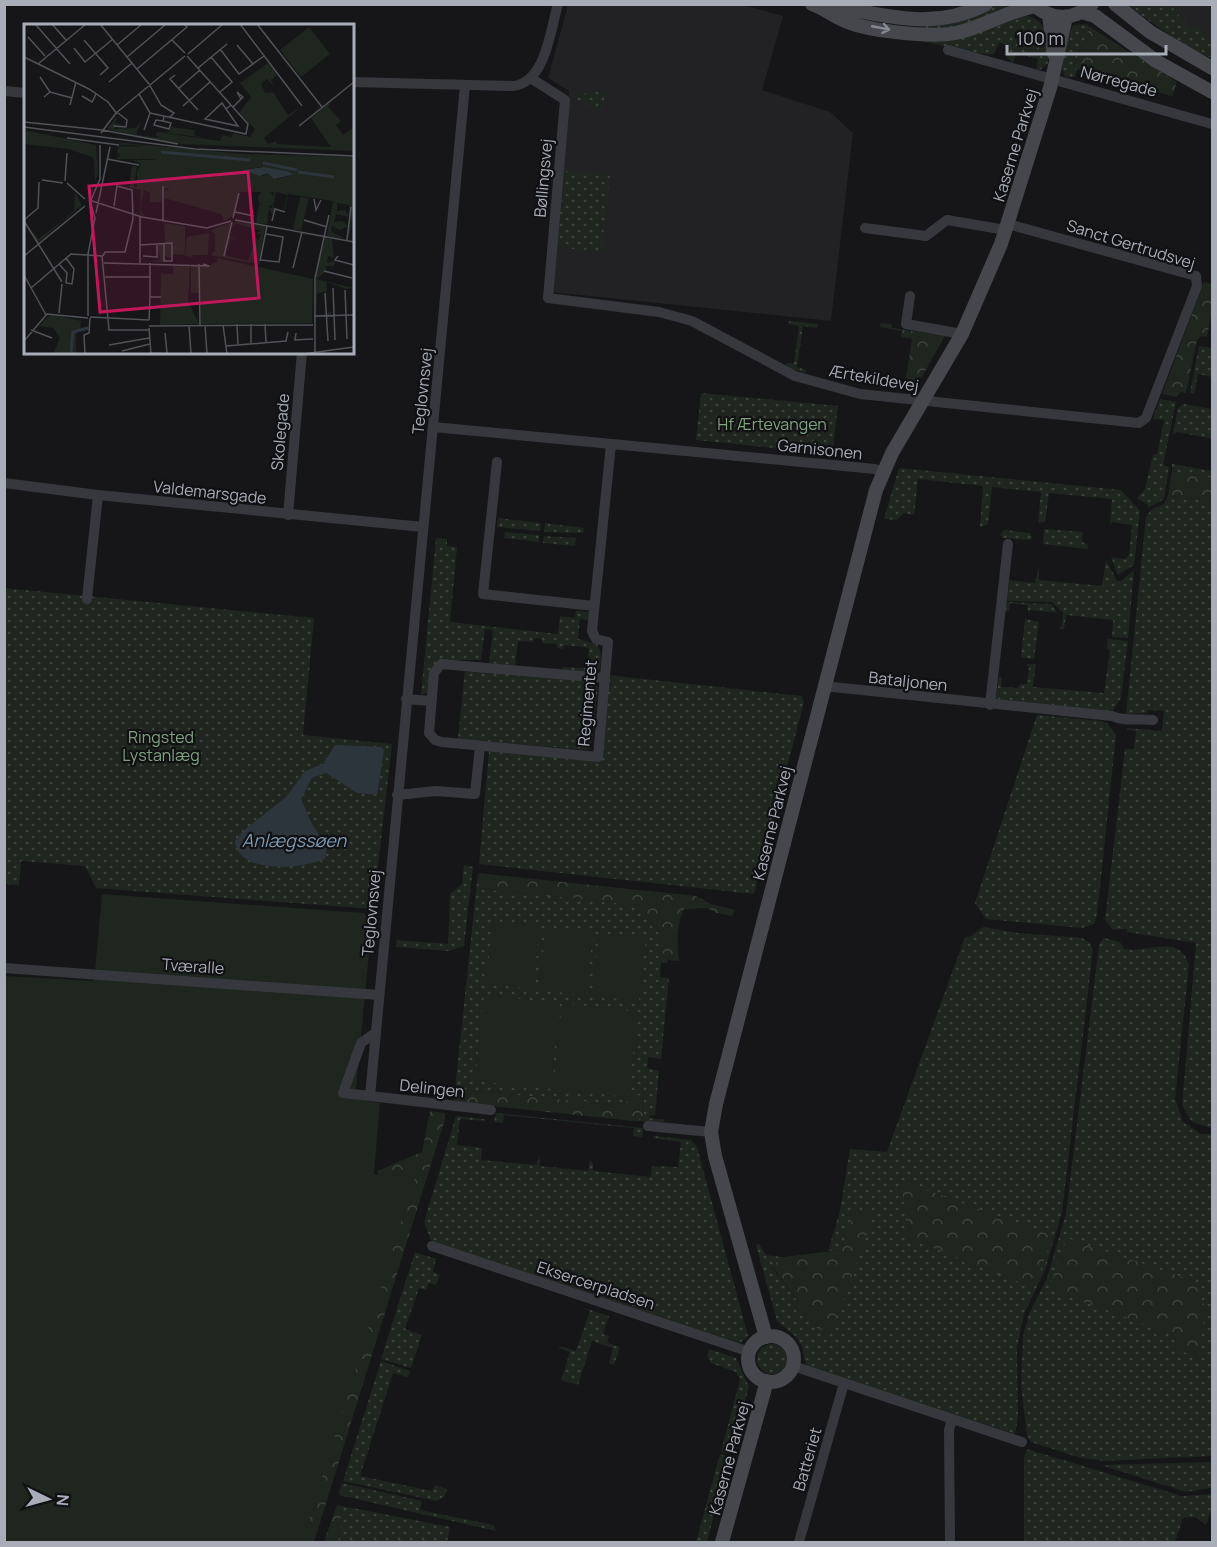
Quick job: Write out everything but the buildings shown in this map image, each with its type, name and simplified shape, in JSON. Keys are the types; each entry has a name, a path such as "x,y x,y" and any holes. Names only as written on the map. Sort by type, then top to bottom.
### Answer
{"street":[{"path":"354,82 513,86 532,79 537,73 558,4"},
{"path":"812,4 827,9 840,19 854,23 932,35 956,33 1034,5 1049,15 1066,17 1087,8 1156,62 1212,92"},
{"path":"827,9 840,7 926,21 970,13 986,4"},
{"path":"1115,4 1150,32 1212,68"},
{"name":"Kaserne Parkvej","path":"1049,15 1052,25 1053,74"},
{"name":"Kaserne Parkvej","path":"766,1337 715,1156 711,1132 716,1104 823,687 882,472 962,334 1007,227 1053,74 1066,17"},
{"name":"Nørregade","path":"948,50 1053,74 1212,124"},
{"name":"Bøllingsvej","path":"532,79 565,100 548,298"},
{"name":"Teglovnsvej","path":"370,1096 465,85"},
{"path":"4,91 24,93"},
{"path":"865,228 926,236 947,220 1007,227"},
{"name":"Sanct Gertrudsvej","path":"1007,227 1196,276 1197,286 1156,395 1146,418 1139,423"},
{"path":"910,296 906,324 962,334"},
{"name":"Ærtekildevej","path":"548,298 659,312 692,321 795,376 860,394 1139,423"},
{"name":"Skolegade","path":"288,515 302,354"},
{"name":"Garnisonen","path":"433,427 882,472"},
{"path":"497,462 483,594 594,606 611,444"},
{"name":"Valdemarsgade","path":"4,483 288,515 423,527"},
{"path":"87,599 98,495"},
{"path":"990,705 1008,544"},
{"name":"Regimentet","path":"480,746 598,757 608,642 596,639 592,631 594,606"},
{"path":"397,795 436,791 475,794 480,746 438,741 431,737 429,729 435,669 444,663 604,678"},
{"name":"Bataljonen","path":"823,687 1112,716 1121,720 1133,718 1153,720"},
{"path":"406,699 431,702"},
{"name":"Tværalle","path":"4,968 379,995"},
{"path":"370,1096 343,1093 361,1043 375,1033"},
{"name":"Delingen","path":"370,1096 491,1110"},
{"path":"648,1126 711,1132"},
{"name":"Eksercerpladsen","path":"432,1246 750,1352"},
{"path":"766,1337 780,1338 790,1347 793,1366 785,1377 767,1382 760,1379 750,1367 750,1352 753,1345 766,1337"},
{"path":"793,1366 1022,1442"},
{"name":"Kaserne Parkvej","path":"722,1542 767,1382"},
{"name":"Batteriet","path":"799,1542 844,1383"},
{"path":"950,1542 949,1430 952,1419"}],"shaded area":[{"path":"568,5 743,5 783,16 762,90 830,112 853,133 831,321 551,292 569,91 548,78"},
{"path":"1170,5 1212,5 1212,42 1197,24 1192,30"}],"green space":[{"path":"996,5 1013,5 958,27 913,30 917,27 952,23"},
{"path":"1126,5 1170,5 1191,29 1197,24 1212,42 1212,58 1189,48"},
{"path":"1024,15 1038,21 1045,32 1048,63 1040,70 1036,69 1038,59 1016,53 1013,63 1007,57 1008,45 999,43 994,54 989,54 911,39"},
{"path":"1086,24 1090,27 1074,65 1077,69 1075,77 1065,77 1062,58 1068,37 1074,25"},
{"path":"1090,27 1177,82 1172,96 1077,69 1074,66"},
{"path":"1035,33 1041,36 1043,46 1041,56 1037,58 1028,55 1024,46"},
{"path":"606,90 601,112 570,96 588,93 590,97 591,93"},
{"path":"564,171 610,175 601,252 557,247"},
{"path":"1204,282 1212,284 1212,310 1207,337 1201,336 1197,340 1186,393 1181,392 1176,397 1162,394"},
{"path":"789,321 818,324 817,328 803,326 797,367 806,370 805,373 786,366 787,363 794,363 799,326 788,324"},
{"path":"881,323 891,324 892,328 945,336 920,380 910,391 904,390 912,339 901,337 902,331 880,327"},
{"path":"1199,346 1212,348 1212,377 1198,374 1194,394 1190,393"},
{"name":"Hf Ærtevangen","path":"701,393 838,406 833,449 822,453 696,440"},
{"path":"1160,399 1176,402 1163,465 1169,467 1164,499 1148,508 1148,505 1137,498 1145,489 1153,455 1157,454 1164,420 1153,419"},
{"path":"1184,404 1212,409 1212,439 1178,432 1173,434 1178,408"},
{"path":"1172,464 1212,471 1212,478 1172,471"},
{"path":"899,468 1121,490 1140,511 1134,565 1118,575 1111,557 1125,559 1129,555 1132,525 1112,522 1110,525 1112,499 1049,493 1045,522 1038,523 1041,492 992,487 988,524 980,527 983,486 918,479 914,515 904,513 897,520 884,519"},
{"path":"1172,471 1212,478 1212,502 1168,496"},
{"path":"1168,496 1212,502 1211,1128 1192,1122 1182,1105 1196,943 1127,932 1127,929 1113,930 1105,920 1125,749 1134,749 1136,731 1127,730 1127,728 1162,731 1164,711 1148,710 1147,713 1126,714 1146,517 1151,510 1164,504"},
{"path":"498,518 541,523 540,531 497,527"},
{"path":"545,523 584,528 583,533 544,532"},
{"path":"1044,529 1083,532 1082,542 1087,544 1088,549 1043,544"},
{"path":"1004,530 1030,533 1032,538 1030,540 1003,538 1000,535"},
{"path":"505,532 539,535 539,542 504,538"},
{"path":"544,536 576,538 575,546 543,543"},
{"path":"436,538 447,539 447,546 457,547 450,622 558,634 560,616 575,618 576,611 589,612 588,620 580,619 578,639 597,644 601,659 596,673 564,671 562,667 587,668 589,648 564,645 563,649 557,648 557,644 542,643 542,639 534,638 533,642 518,641 515,666 489,663 493,630 485,629 481,660 440,660 428,693 421,695"},
{"path":"1106,560 1117,581 1121,581 1134,570 1128,638 1112,637 1113,620 1066,615 1064,629 1059,629 1062,626 1063,613 1052,602 1005,601 1008,580 1035,583 1039,566 1039,580 1102,586"},
{"name":"Ringsted Lystanlæg","path":"4,588 314,618 303,735 392,744 373,909 96,888 85,866 21,861 19,885 5,884"},
{"path":"1006,602 1052,604 1057,613 1030,610 1029,615 1027,605 1010,603 1009,611 1004,612"},
{"path":"1025,619 1039,622 1034,659 1021,657"},
{"path":"1108,639 1128,641 1121,698 1112,712 996,699 999,677 1002,677 1001,687 1018,688 1020,684 1027,684 1029,667 1026,664 1036,664 1033,687 1104,693 1110,650 1107,649"},
{"path":"465,669 594,682 598,688 591,747 587,750 458,739"},
{"path":"607,675 802,696 804,702 754,894 479,864 489,751 599,762"},
{"path":"1037,715 1101,721 1108,724 1116,735 1097,915 1094,924 1082,928 986,919 975,903"},
{"path":"464,865 473,867 464,946 449,951 396,947 397,940 448,944 450,894 462,884"},
{"path":"478,873 481,889 641,905 660,933 659,949 668,960 667,963 661,962 660,977 669,978 661,1059 648,1057 647,1068 659,1071 655,1115 650,1115 649,1118 665,1120 663,1122 633,1121 643,1118 644,1093 620,1105 455,1089"},
{"path":"478,873 696,896 711,904 735,910 732,916 707,908 684,909 678,935 679,961 668,960 659,949 660,933 641,905 481,889"},
{"path":"102,894 364,913 372,921 355,1099 380,1103 374,1174 415,1177 302,1542 5,1542 4,976 94,981"},
{"path":"493,921 540,926 533,989 486,984"},
{"path":"546,927 593,932 586,995 539,990"},
{"path":"983,927 1018,933 1082,938 1090,943 1093,950 1062,1212 1045,1270 1024,1314 1017,1347 1018,1417 1015,1434 806,1366 802,1346 795,1336 777,1321 756,1245 759,1244 766,1255 783,1257 772,1267 816,1327 854,1214 841,1250 828,1251 840,1211 850,1149 887,1152 965,937 971,936"},
{"path":"599,933 646,938 639,1001 592,996"},
{"path":"1104,938 1120,942 1124,949 1161,946 1178,949 1189,965 1175,1099 1183,1122 1201,1134 1212,1134 1212,1456 1104,1461 1081,1458 1031,1442 1027,1435 1021,1385 1023,1337 1029,1314 1047,1278 1066,1214 1099,945"},
{"path":"484,995 560,1003 550,1089 475,1081"},
{"path":"562,1003 638,1012 628,1097 553,1089"},
{"path":"455,1089 620,1105 644,1093 643,1118 633,1121 454,1102"},
{"path":"430,1111 445,1113 445,1119 314,1542 297,1542 394,1225 377,1171 422,1152"},
{"path":"496,1113 643,1128 642,1137 633,1136 634,1128 504,1115 503,1123 494,1122"},
{"path":"456,1116 484,1119 485,1121 460,1119 457,1145 482,1148 481,1160 536,1165 540,1156 540,1166 588,1171 590,1160 593,1163 593,1171 651,1177 652,1166 678,1167 681,1142 653,1138 654,1136 691,1140 697,1147 748,1336 740,1343 431,1241 424,1222"},
{"path":"901,1181 1053,1236 1034,1288 908,1238"},
{"path":"860,1211 874,1214 833,1329 823,1331 816,1327 772,1266 783,1257 841,1250 854,1214"},
{"path":"1067,1238 1200,1283 1202,1302 1206,1306 1198,1356 1179,1351 1171,1334 1049,1289"},
{"path":"415,1252 436,1259 433,1272 440,1275 436,1285 429,1283 426,1290 419,1288 405,1329 422,1335 411,1368 381,1359"},
{"path":"581,1307 609,1316 603,1334 609,1336 607,1343 620,1347 614,1365 609,1363 613,1348 592,1341 578,1385 561,1380 570,1352 559,1348 560,1346 576,1351 590,1311"},
{"path":"772,1344 783,1348 787,1359 783,1370 772,1374 761,1370 757,1359 761,1348"},
{"path":"709,1349 736,1358 749,1387 730,1454 721,1452 740,1379 736,1372 711,1363 707,1356"},
{"path":"381,1361 410,1371 408,1377 393,1373 360,1476 432,1491 435,1485 447,1489 445,1496 437,1501 343,1481"},
{"path":"1027,1449 1182,1496 1212,1494 1212,1508 1206,1525 1195,1517 1183,1518 1175,1542 1024,1542 1024,1458"},
{"path":"720,1454 728,1457 728,1462 707,1542 696,1542"},
{"path":"1212,1462 1212,1488 1186,1492 1101,1465"},
{"path":"342,1483 422,1501 420,1510 493,1525 496,1531 339,1495"},
{"path":"337,1505 342,1506 338,1542 324,1542"},
{"path":"342,1506 450,1527 447,1542 338,1542"}],"water":[{"name":"Anlægssøen","path":"335,745 381,747 384,750 377,795 357,793 326,773 312,778 301,799 312,824 327,848 325,859 287,867 259,864 247,860 239,852 235,841 243,831 286,797 305,771 323,764"}]}
